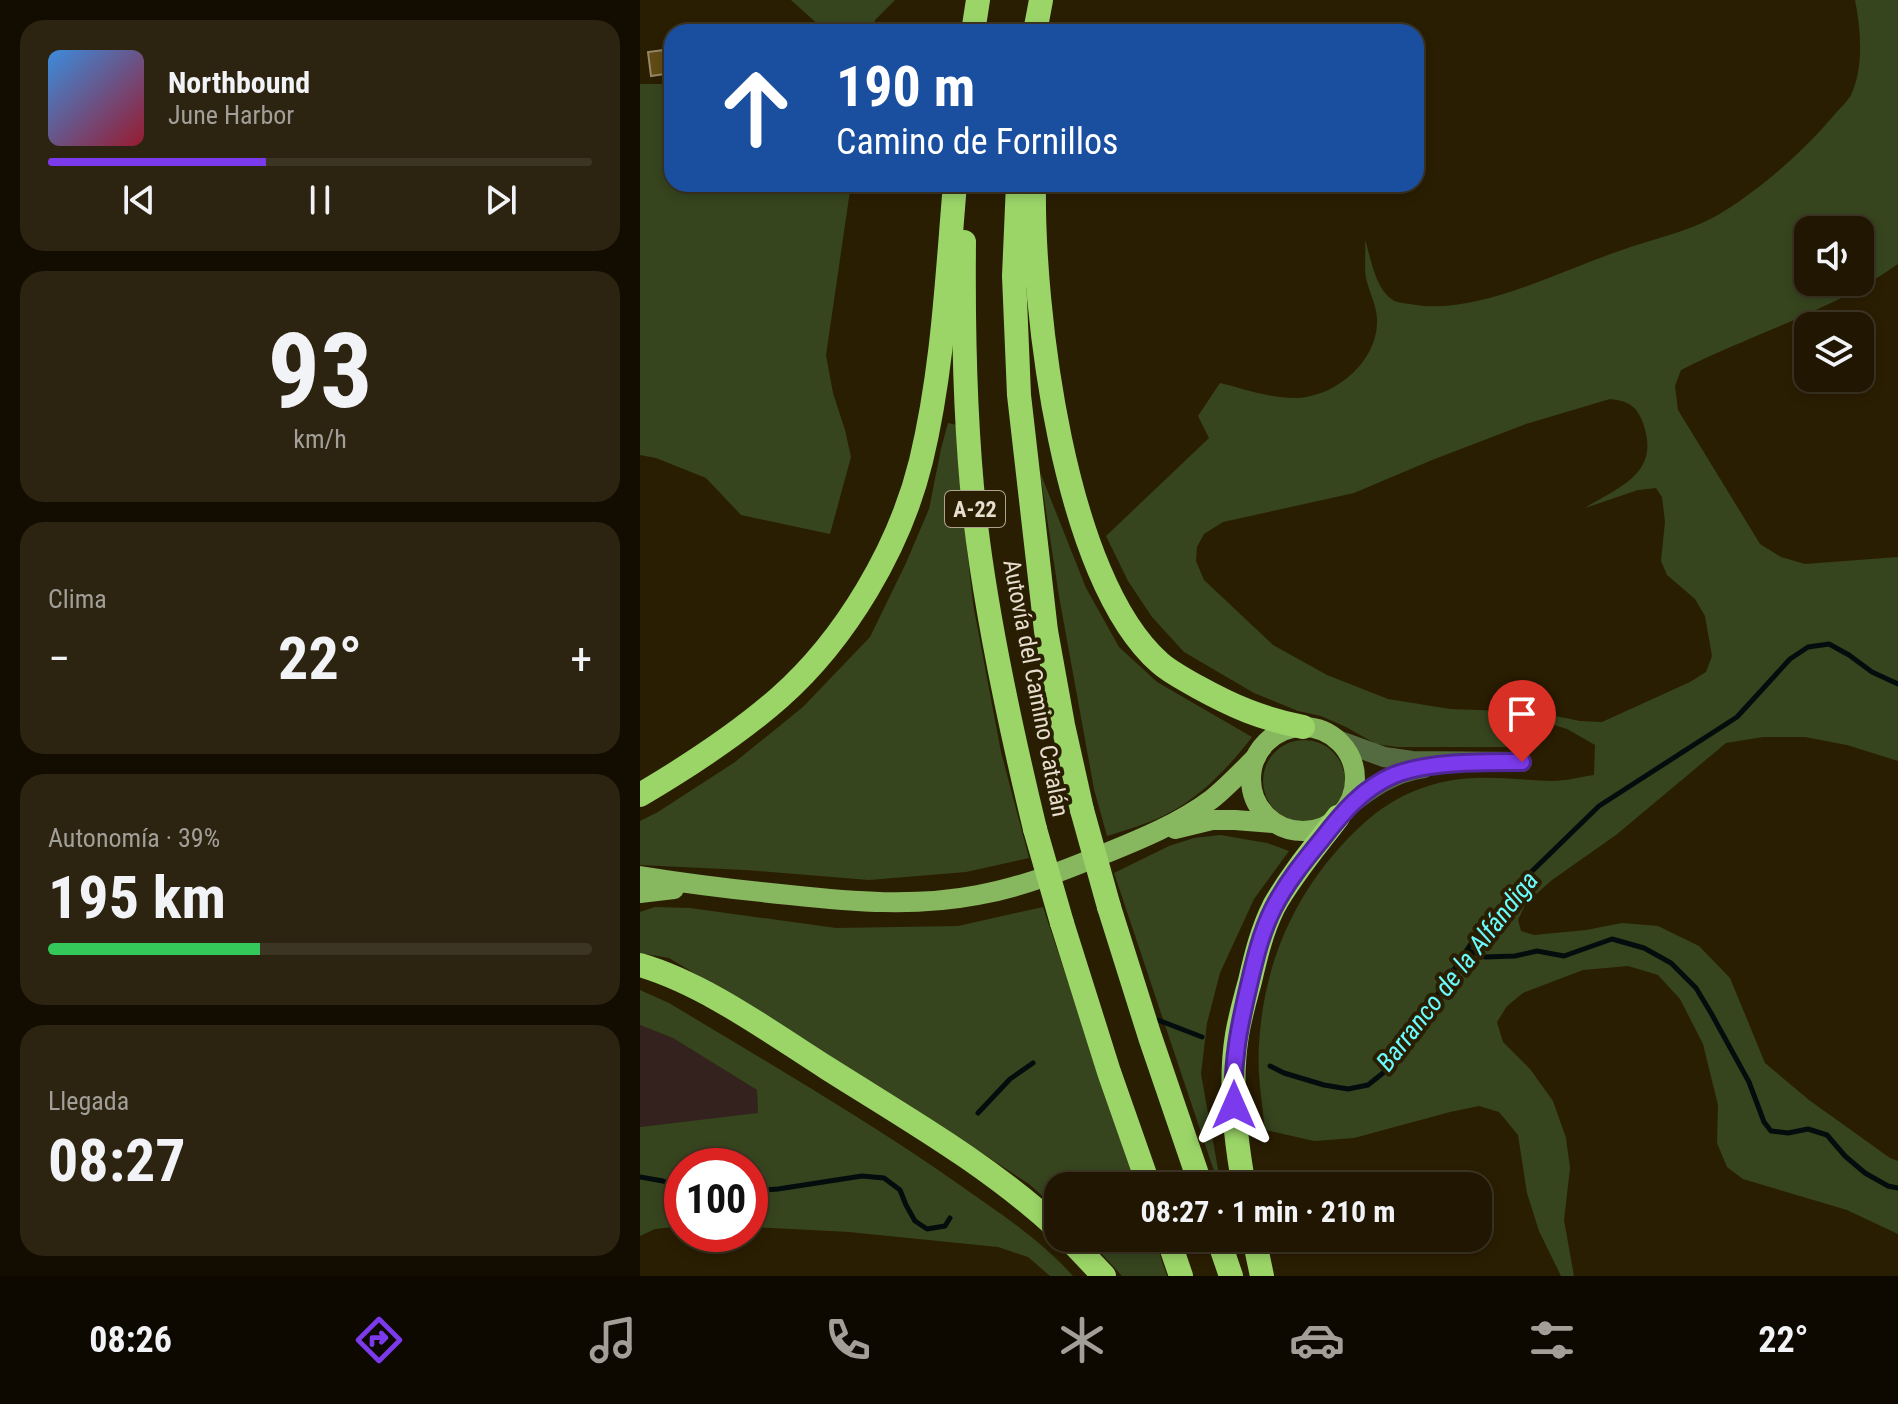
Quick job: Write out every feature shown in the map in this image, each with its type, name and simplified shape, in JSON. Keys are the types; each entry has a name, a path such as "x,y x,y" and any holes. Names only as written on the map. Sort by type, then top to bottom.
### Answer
{"highway":[{"path":"974,24 978,0"},
{"path":"986,24 989,0"},
{"path":"1037,24 1044,0"},
{"path":"1043,24 1044,0"},
{"path":"640,795 713,750 782,696 839,631 868,588 907,504 931,413 939,363 954,192"},
{"name":"Autovía del Camino Catalán","path":"968,192 965,342 970,454 978,538 996,657 1035,829 1062,923 1144,1172"},
{"name":"Autovía del Camino Catalán","path":"1018,192 1014,276 1023,443 1046,631 1063,725 1082,810 1109,907 1196,1172"},
{"path":"1034,192 1041,321 1054,405 1086,535 1104,583 1140,643 1161,664 1229,705 1303,727"},
{"path":"1241,1172 1233,1084 1237,1036 1257,952 1265,927 1288,884 1342,813"},
{"path":"640,965 680,980 757,1024 987,1171 1044,1216"},
{"path":"1081,1252 1104,1276"},
{"path":"1173,1252 1181,1276"},
{"path":"1223,1252 1231,1276"},
{"path":"1257,1252 1262,1276"}],"main road":[{"path":"1291,728 1315,728 1337,740 1345,749 1354,772 1355,785 1342,813 1328,825 1302,831 1287,829 1264,815 1253,793 1252,769 1260,749 1274,736 1291,728"},
{"path":"640,876 710,887 844,901 887,903 977,896 1023,885 1074,867 1147,836 1210,800 1256,757"},
{"path":"1147,836 1212,820 1274,823"},
{"path":"640,893 710,887"}],"street":[{"path":"1337,740 1384,757 1412,761 1522,762"},
{"path":"1342,813 1372,787 1395,775 1476,762"}],"shaded area":[{"path":"640,1025 673,1038 757,1090 758,1114 640,1127"}],"green space":[{"path":"791,0 895,0 875,24 818,24"},
{"path":"1855,0 1898,0 1898,264 1874,280 1874,216 1794,216 1794,296 1844,296 1812,312 1794,312 1794,320 1681,370 1675,386 1678,410 1760,544 1781,557 1805,564 1898,557 1898,761 1847,745 1805,737 1763,737 1726,743 1616,835 1552,880 1526,903 1518,920 1521,931 1534,935 1622,923 1658,926 1699,946 1730,978 1765,1063 1809,1100 1898,1161 1898,1234 1847,1210 1743,1179 1727,1167 1717,1143 1718,1105 1703,1044 1680,999 1658,975 1628,966 1583,970 1523,993 1507,1006 1497,1022 1503,1042 1530,1069 1553,1101 1566,1138 1570,1168 1564,1220 1574,1276 1561,1276 1539,1231 1527,1193 1518,1135 1499,1112 1479,1106 1354,1138 1314,1141 1265,1130 1259,1045 1266,990 1282,938 1307,890 1341,846 1364,823 1389,804 1416,790 1448,781 1487,778 1557,781 1594,775 1595,745 1554,725 1521,747 1397,747 1376,744 1321,716 1298,711 1254,693 1184,652 1152,617 1128,581 1106,536 1209,438 1198,416 1220,383 1276,396 1309,396 1338,384 1362,363 1370,350 1377,320 1366,278 1365,240 1374,273 1387,295 1399,302 1435,306 1461,304 1516,290 1701,223 1726,210 1770,178 1812,140 1849,98 1858,73 1860,36","holes":["1610,399 1626,403 1638,412 1643,423 1647,454 1642,466 1624,485 1585,508 1638,490 1656,488 1662,497 1665,522 1661,561 1667,575 1695,599 1705,616 1712,656 1706,672 1690,682 1602,722 1535,712 1450,709 1388,699 1327,675 1273,645 1204,580 1196,561 1197,547 1204,534 1223,522 1354,493 1526,424"]},
{"path":"640,84 664,84 664,192 850,192 826,355 851,457 830,534 741,515 706,478 656,458 640,455"},
{"path":"948,423 957,425 973,604 1001,752 1029,858 966,872 869,880 640,865 640,821 735,762 803,707 870,637 929,509"},
{"path":"1040,472 1086,588 1119,647 1157,682 1252,737 1223,771 1190,800 1158,818 1107,836 1094,789"},
{"path":"1304,740 1320,743 1333,752 1342,765 1345,781 1342,797 1333,810 1320,819 1304,822 1288,819 1275,810 1266,797 1263,781 1266,765 1275,752 1288,743"},
{"path":"1220,835 1267,843 1289,851 1254,899 1220,973 1207,1023 1201,1074 1218,1172 1214,1172 1114,873 1169,846 1194,838"},
{"path":"655,907 690,908 836,928 958,926 1043,907 1131,1172 1044,1172 1044,1197 1029,1184 906,1103 757,1011 669,958 640,953 640,912"},
{"path":"640,990 669,1003 919,1157 1016,1225 1073,1276 1050,1276 1028,1257 998,1247 849,1232 768,1228 768,1148 664,1148 664,1228 640,1236 640,1127 758,1113 757,1090 673,1038 640,1025"},
{"path":"1100,1252 1159,1252 1167,1276 1122,1276"}],"building":[{"path":"664,50 664,74 651,76 648,52"}],"waterway":[{"name":"Barranco de la Alfándiga","path":"1270,1066 1324,1085 1348,1089 1368,1085 1383,1073 1400,1051 1473,941 1520,883 1599,806 1737,717 1790,659 1808,647 1829,644 1872,672 1898,684"},
{"path":"1467,950 1485,957 1515,956 1537,951 1564,956 1612,939 1644,948 1671,963 1696,988 1749,1082 1764,1122 1771,1131 1788,1133 1808,1129 1827,1135 1865,1173 1898,1188"},
{"name":"Barranco de la Alfándiga","path":"1158,1020 1202,1037"},
{"name":"Barranco de la Alfándiga","path":"978,1113 1010,1079 1033,1063"},
{"name":"Barranco de la Alfándiga","path":"768,1190 862,1176 884,1178 900,1190 915,1221 927,1229 945,1226 950,1218"},
{"name":"Barranco de la Alfándiga","path":"640,1177 664,1181"}],"route":[{"path":"1234,1105 1237,1036 1265,927 1299,867 1338,817 1372,787 1395,775 1476,762 1522,762"}]}
